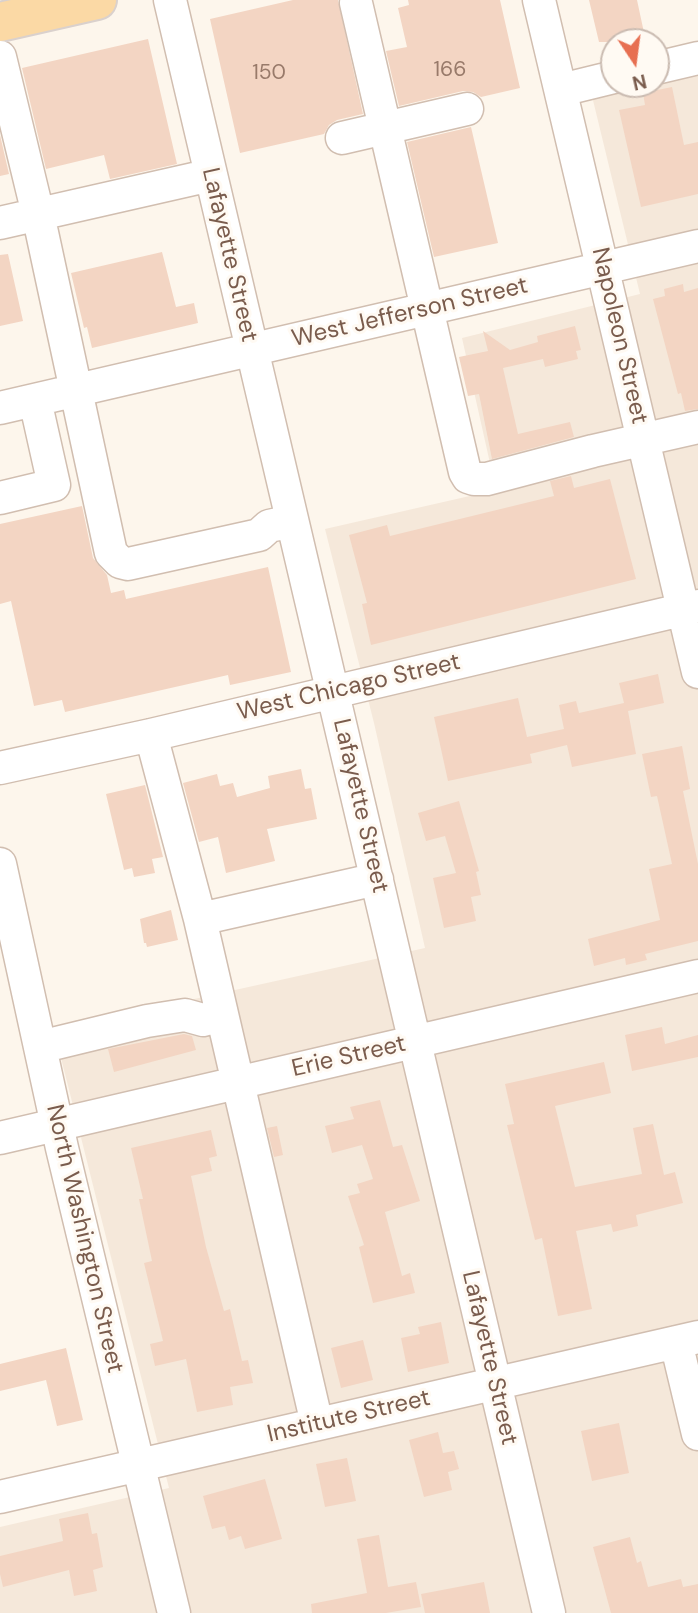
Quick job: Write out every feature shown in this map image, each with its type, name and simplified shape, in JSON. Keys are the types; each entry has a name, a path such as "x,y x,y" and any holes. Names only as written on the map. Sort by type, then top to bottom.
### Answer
{"main road":[{"path":"0,22 97,0"}],"street":[{"name":"Lafayette Street","path":"170,0 549,1613"},
{"name":"Napoleon Street","path":"539,0 643,439 691,608 698,672"},
{"path":"356,3 468,477 487,479 698,427"},
{"path":"0,57 38,214 111,553 120,562 128,564 260,535 269,526 292,521"},
{"path":"670,65 698,58"},
{"path":"561,90 600,80"},
{"path":"342,138 467,109"},
{"path":"0,223 211,176"},
{"name":"West Jefferson Street","path":"0,408 698,246"},
{"path":"0,498 54,485 35,400"},
{"name":"West Chicago Street","path":"0,768 152,735 691,608"},
{"path":"152,735 200,919 317,1424"},
{"name":"North Washington Street","path":"0,864 10,960 40,1047 174,1613"},
{"path":"200,919 377,879"},
{"name":"Erie Street","path":"0,1138 698,976"},
{"path":"40,1047 147,1021 185,1015 204,1020 222,1015"},
{"path":"687,1340 698,1434"},
{"name":"Institute Street","path":"0,1497 687,1340"}],"shaded area":[{"path":"698,68 698,1613 0,1613 0,1527 169,1488 54,1030 425,948 374,723 325,529 496,490 462,338 640,294 591,92 600,90 600,98 670,98 670,74"}],"building":[{"path":"293,0 338,0 363,114 337,120 329,125 324,134 240,153 210,19"},
{"path":"408,0 500,0 520,88 481,97 473,92 463,91 399,106 386,51 407,47 398,8 409,5"},
{"path":"589,0 637,0 643,28 600,28 599,42"},
{"path":"148,39 177,164 110,179 104,155 46,169 22,68"},
{"path":"670,87 684,145 698,142 698,194 641,207 619,110 645,105 644,98 670,98"},
{"path":"471,127 498,243 434,257 407,142"},
{"path":"0,135 9,174 0,176"},
{"path":"162,252 176,307 194,303 198,323 92,348 87,327 84,328 71,273"},
{"path":"8,254 23,321 0,326 0,255"},
{"path":"683,284 684,292 698,288 698,409 685,411 653,299 665,296 664,289"},
{"path":"575,326 581,350 576,351 578,359 545,367 543,359 503,368 518,434 570,422 574,437 492,459 479,394 468,396 459,357 488,351 483,331 510,350 538,342 537,336"},
{"path":"571,476 574,488 610,479 636,579 371,645 362,604 367,603 349,535 387,525 390,536 554,496 550,481"},
{"path":"82,506 93,558 107,575 111,593 124,590 126,599 268,567 291,672 230,685 228,675 65,712 62,700 34,706 11,601 0,604 0,524"},
{"path":"658,674 664,703 628,711 636,754 572,767 567,745 530,754 532,763 448,781 434,717 518,698 527,737 564,729 559,705 576,701 579,713 624,703 619,683"},
{"path":"682,746 690,789 683,791 698,864 698,941 645,954 647,960 626,965 625,958 594,966 588,939 660,920 649,869 672,864 657,796 651,797 642,754"},
{"path":"301,769 305,789 311,788 317,819 267,829 275,861 226,873 218,837 199,842 183,783 217,774 220,786 233,783 237,797 270,788 268,776"},
{"path":"145,785 163,857 152,859 155,873 134,877 132,868 124,870 106,794"},
{"path":"459,801 479,871 476,872 481,895 471,897 476,921 444,928 433,878 456,873 445,836 426,841 418,813"},
{"path":"171,910 178,940 147,947 140,919"},
{"path":"662,1027 665,1044 698,1035 698,1057 632,1071 625,1035"},
{"path":"184,1034 192,1036 196,1050 114,1072 108,1049"},
{"path":"604,1062 611,1093 555,1106 575,1187 642,1174 633,1128 653,1124 664,1175 675,1172 683,1203 636,1215 638,1226 613,1232 611,1224 576,1231 592,1309 558,1316 542,1238 535,1240 507,1125 514,1124 505,1084"},
{"path":"380,1100 393,1147 402,1145 420,1201 385,1212 402,1276 410,1273 415,1293 373,1303 359,1247 364,1245 348,1196 360,1193 357,1184 373,1179 362,1145 332,1153 325,1126 354,1119 350,1107"},
{"path":"277,1126 283,1155 274,1157 267,1128"},
{"path":"211,1130 217,1156 209,1158 212,1171 191,1176 206,1247 224,1311 230,1309 242,1361 248,1360 253,1383 230,1387 233,1405 197,1412 186,1359 155,1366 150,1344 163,1341 144,1263 152,1261 139,1199 143,1199 131,1148"},
{"path":"441,1322 449,1363 408,1372 401,1338 420,1334 418,1327"},
{"path":"363,1340 373,1380 341,1388 331,1348"},
{"path":"66,1348 83,1420 57,1426 46,1380 0,1391 0,1364"},
{"path":"619,1423 629,1473 592,1481 581,1431"},
{"path":"438,1432 443,1453 454,1451 459,1469 448,1472 452,1490 424,1497 409,1440"},
{"path":"347,1458 356,1501 325,1507 316,1464"},
{"path":"265,1479 282,1539 245,1549 241,1536 229,1540 225,1526 212,1529 203,1496"},
{"path":"88,1513 92,1534 97,1533 103,1567 93,1570 97,1591 74,1596 69,1570 3,1587 0,1556 63,1541 59,1519"},
{"path":"379,1535 388,1587 416,1582 421,1607 386,1613 312,1613 311,1604 367,1593 357,1539"},
{"path":"630,1537 637,1563 641,1561 648,1587 681,1579 683,1587 698,1584 698,1613 611,1613 593,1547"},
{"path":"484,1582 490,1613 425,1613 421,1594"}]}
